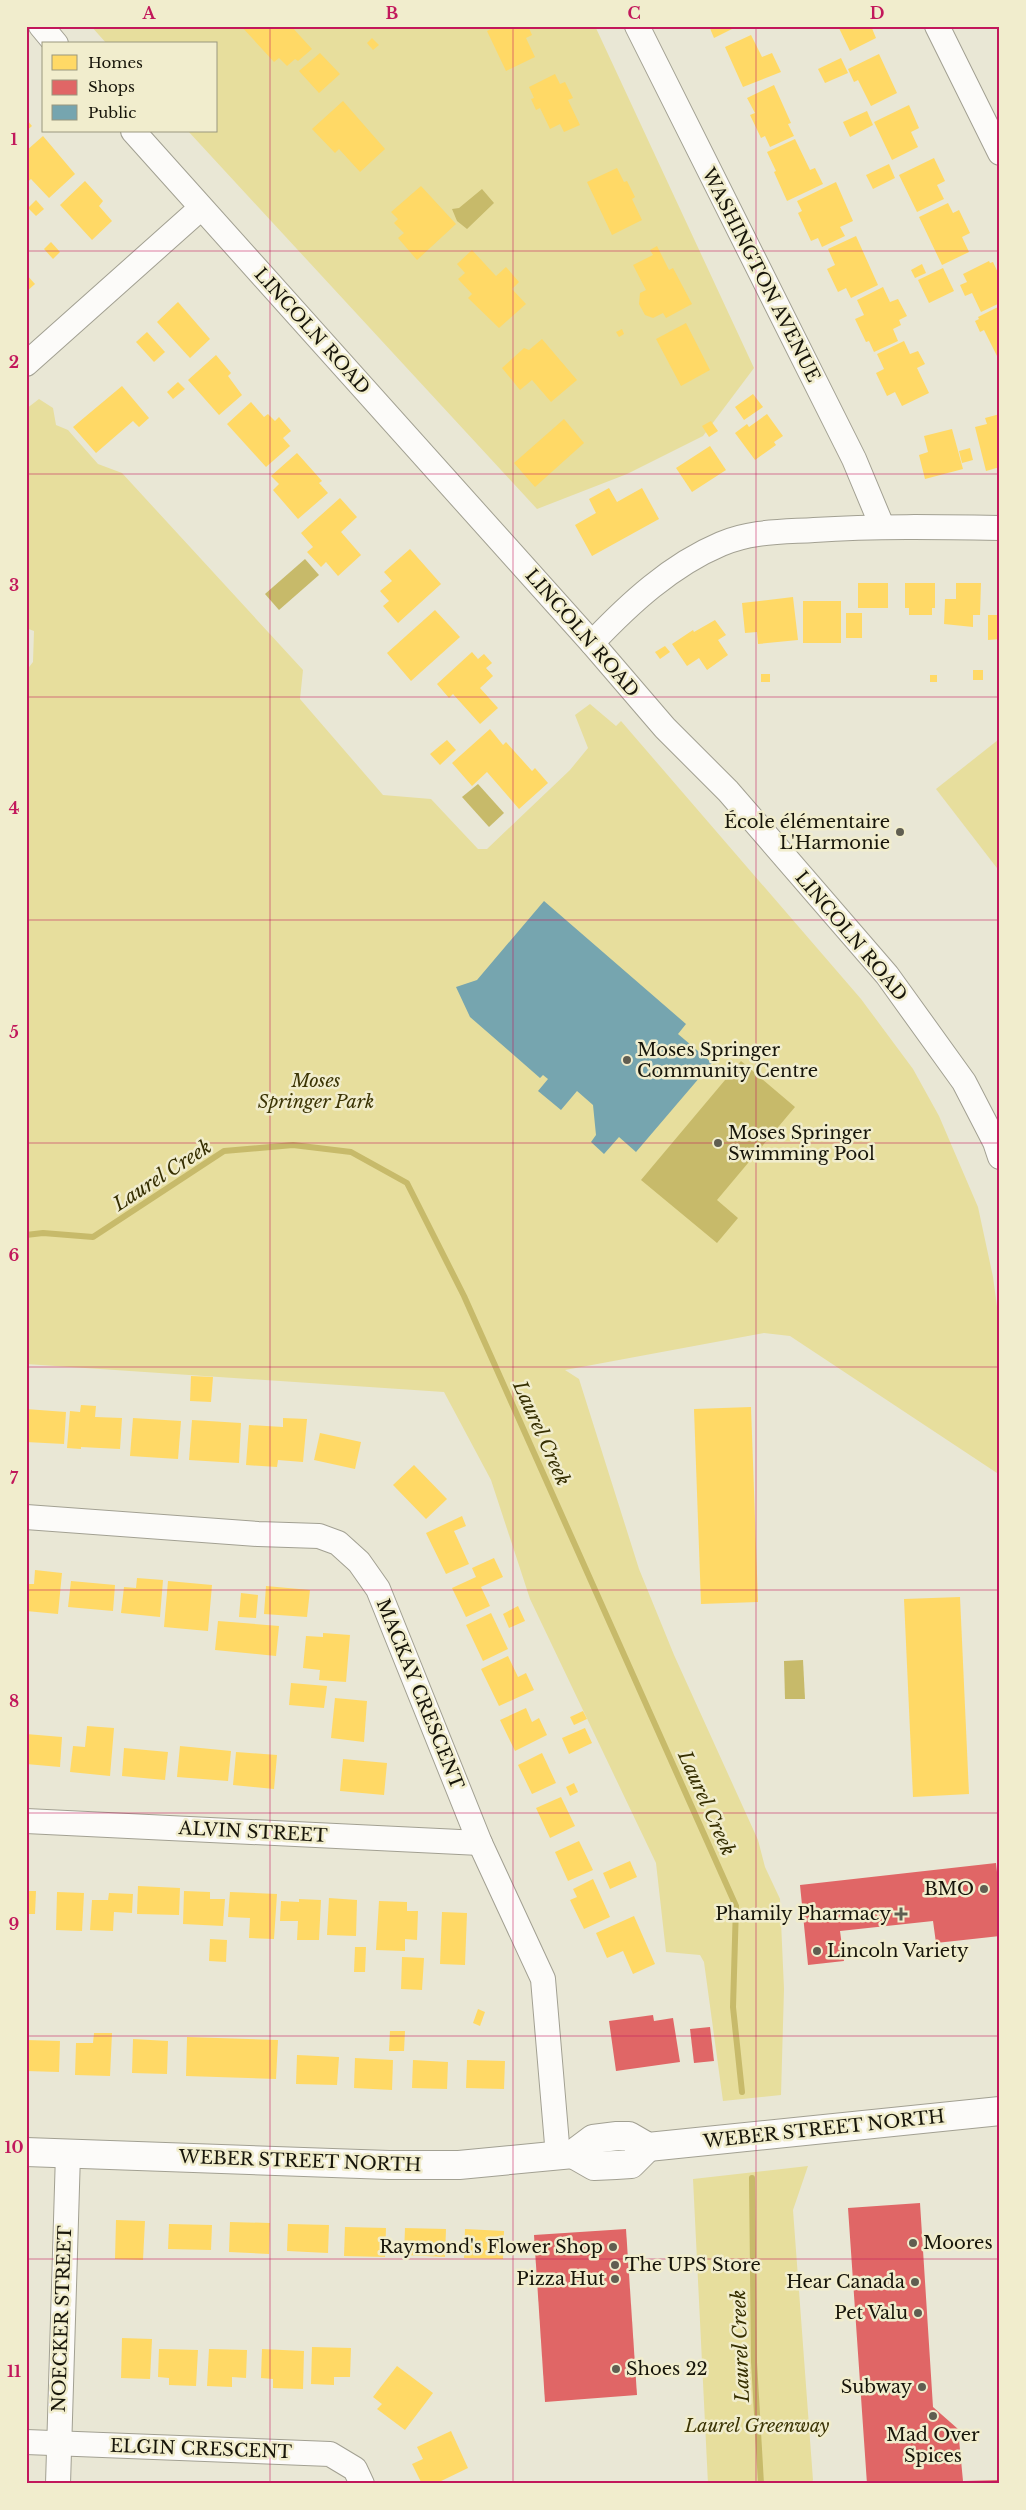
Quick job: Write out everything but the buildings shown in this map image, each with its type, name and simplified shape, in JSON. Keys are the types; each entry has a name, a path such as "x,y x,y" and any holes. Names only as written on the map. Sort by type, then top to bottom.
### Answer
{"main road":[{"name":"WEBER STREET NORTH","path":"26,2152 390,2165 459,2165 566,2155 592,2139 617,2136 629,2136 648,2147 1000,2111"}],"street":[{"path":"41,26 54,42"},
{"name":"WASHINGTON AVENUE","path":"637,26 854,459 882,526"},
{"path":"937,26 1000,152"},
{"name":"LINCOLN ROAD","path":"134,132 592,642 665,728 728,791 887,976 964,1082 995,1142 1000,1157"},
{"path":"26,364 201,208"},
{"path":"592,642 654,585 688,560 722,543 754,533 882,526 1000,528"},
{"name":"MACKAY CRESCENT","path":"26,1517 258,1534 319,1536 338,1542 359,1562 378,1589 480,1843 543,1979 566,2155"},
{"name":"ALVIN STREET","path":"26,1821 480,1843"},
{"name":"NOECKER STREET","path":"58,2484 68,2154"},
{"name":"ELGIN CRESCENT","path":"26,2442 330,2454 355,2469 362,2484"}],"green space":[{"path":"91,26 595,26 754,368 703,436 627,474 537,509 189,132 218,132 218,42 105,42"},
{"name":"Moses Springer Park","path":"39,399 53,408 56,425 68,430 98,464 122,473 303,670 300,699 383,795 431,799 478,849 487,849 570,770 588,748 575,715 590,704 616,726 621,721 861,999 913,1069 939,1116 978,1207 993,1277 1000,1329 1000,1475 790,1336 764,1333 565,1370 579,1379 639,1569 674,1655 758,1840 765,1867 780,1899 784,1989 781,2095 723,2101 704,1962 700,1955 666,1952 656,1863 530,1599 491,1480 444,1392 26,1364 26,671 33,662 34,631 26,628 26,409"},
{"path":"998,740 1000,742 1000,872 936,789"},
{"name":"Laurel Greenway","path":"808,2166 793,2210 813,2480 811,2484 708,2484 693,2179"}],"shaded area":[{"path":"482,189 494,203 467,229 457,221 452,209 459,208"},
{"path":"305,559 319,575 279,610 265,594"},
{"path":"478,784 504,813 489,827 462,797"},
{"name":"Moses Springer Swimming Pool","path":"741,1061 795,1107 717,1200 738,1218 717,1243 641,1180"},
{"path":"803,1660 805,1699 785,1699 784,1661"}],"waterway":[{"name":"Laurel Creek","path":"26,1235 43,1233 93,1237 224,1151 293,1145 351,1152 407,1183 464,1296 736,1906 733,2007 742,2092"},
{"name":"Laurel Creek","path":"752,2178 754,2362 761,2484"}],"place":[{"name":"École élémentaire L'Harmonie","path":"900,832"},
{"name":"Moses Springer Community Centre","path":"627,1060"},
{"name":"Moses Springer Swimming Pool","path":"718,1143"},
{"name":"BMO","path":"984,1889"},
{"name":"Phamily Pharmacy","path":"901,1914"},
{"name":"Lincoln Variety","path":"817,1951"},
{"name":"Moores","path":"913,2243"},
{"name":"Raymond's Flower Shop","path":"613,2247"},
{"name":"The UPS Store","path":"615,2265"},
{"name":"Pizza Hut","path":"615,2279"},
{"name":"Hear Canada","path":"915,2282"},
{"name":"Pet Valu","path":"918,2313"},
{"name":"Shoes 22","path":"616,2369"},
{"name":"Subway","path":"922,2387"},
{"name":"Mad Over Spices","path":"933,2416"}]}
